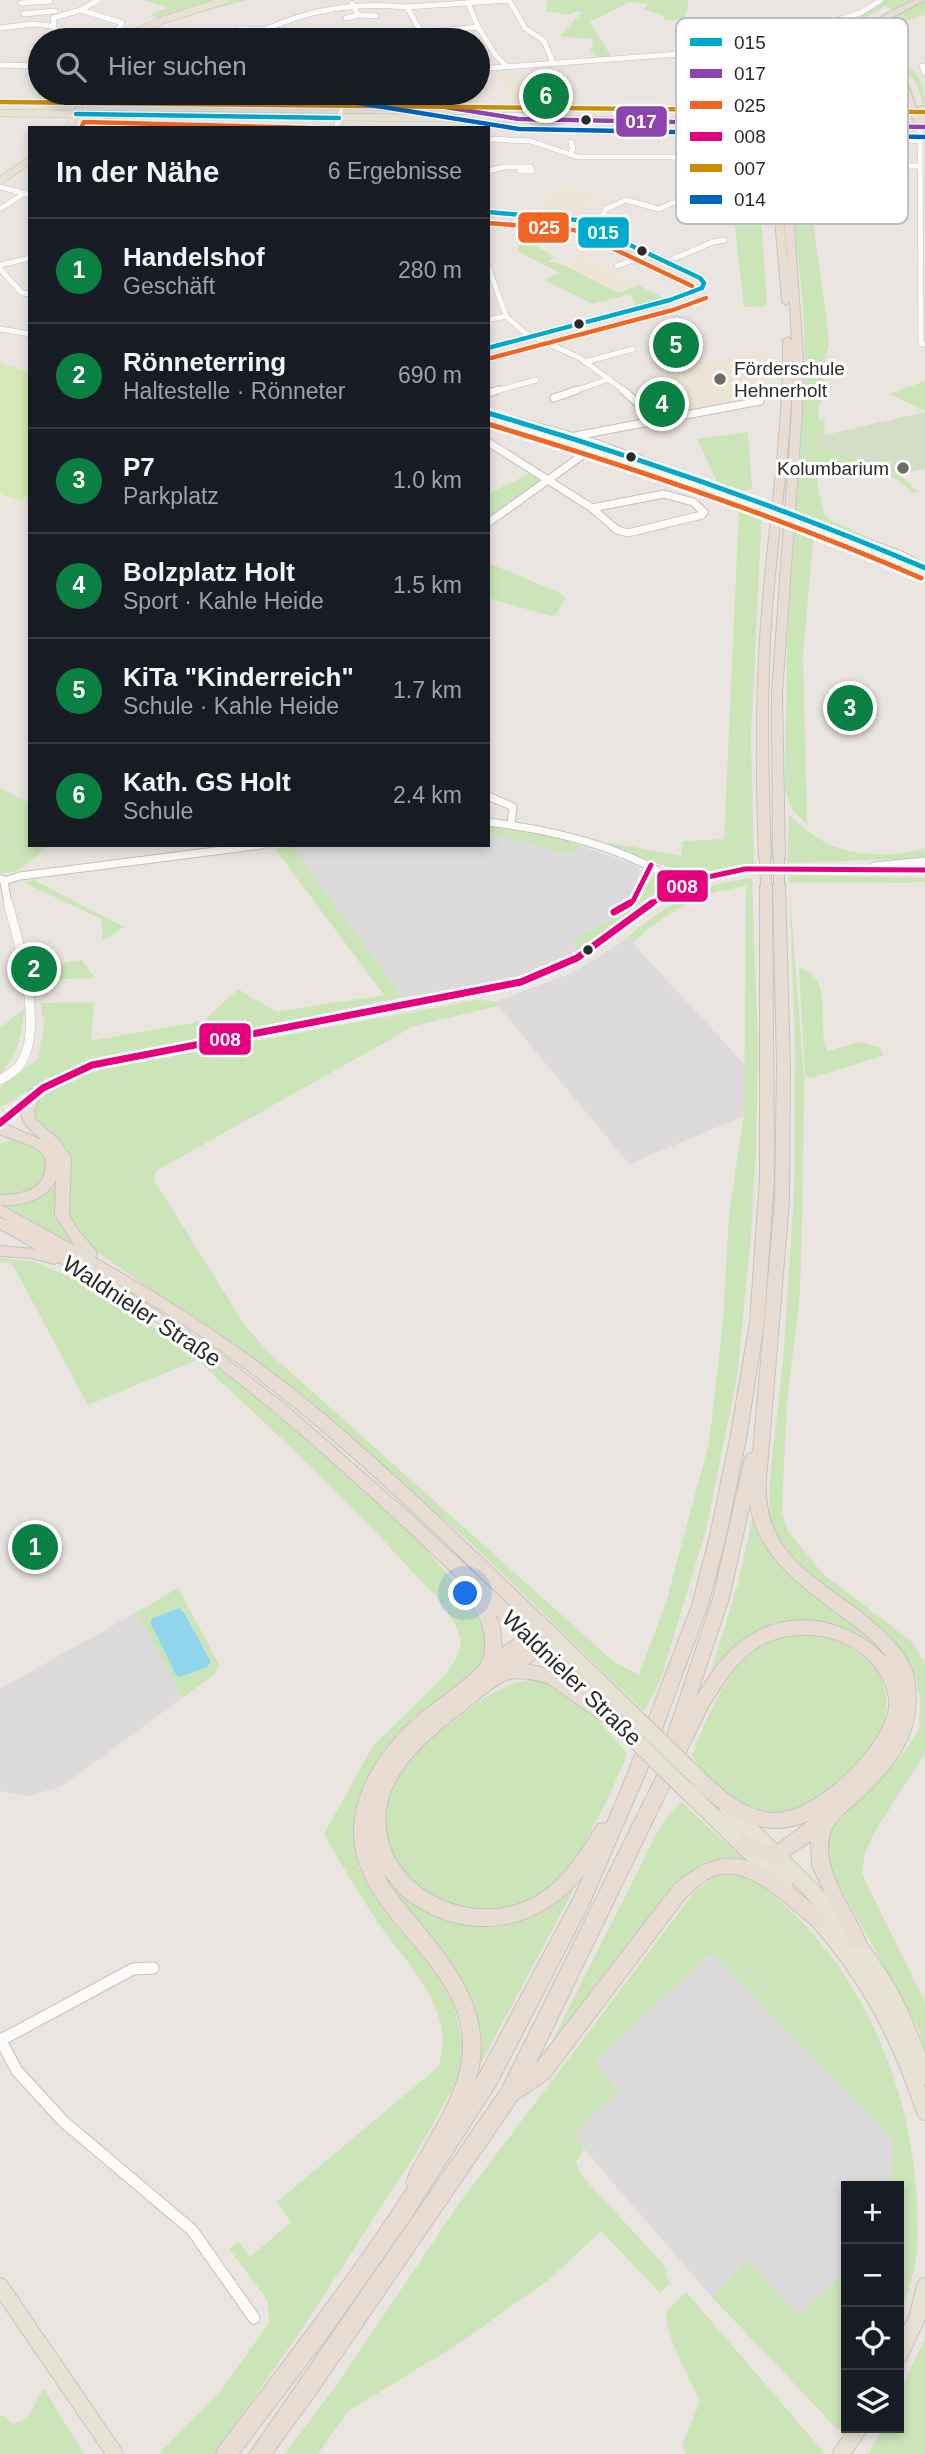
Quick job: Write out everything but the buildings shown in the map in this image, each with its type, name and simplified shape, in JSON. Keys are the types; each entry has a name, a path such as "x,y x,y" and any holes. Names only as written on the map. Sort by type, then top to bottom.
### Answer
{"highway":[{"path":"875,18 909,0"},
{"path":"885,18 920,0"},
{"path":"908,79 920,110 922,125"},
{"path":"908,90 920,110"},
{"path":"744,1846 776,1856 833,1810 896,1749 905,1732 911,1699 906,1677 896,1658 880,1638 804,1580 773,1548 763,1526 758,1504 763,1416 777,1279 784,1122 772,885 765,859 763,758 766,625 782,459 788,358 780,224"},
{"path":"226,2454 322,2328 402,2214 489,2077 581,1903 638,1770 700,1605 706,1582 738,1439 757,1322 767,1178 772,885 779,858 777,692 797,411 798,358 789,224"},
{"path":"34,1092 27,1111 28,1121 55,1144 64,1158 60,1205 67,1225 100,1273"},
{"path":"0,1125 48,1139"},
{"path":"0,1125 48,1151 53,1159 53,1171 45,1188 16,1200 0,1200"},
{"name":"Waldnieler Straße","path":"0,1210 100,1273 214,1338 305,1408 443,1530 539,1638"},
{"name":"Waldnieler Straße","path":"0,1223 100,1273 290,1415 539,1638"},
{"path":"0,1251 46,1257 100,1273"},
{"path":"651,1809 721,1598 763,1416"},
{"path":"447,1557 481,1603 493,1632 492,1656 483,1675"},
{"path":"258,2454 306,2391 509,2095 696,1716 725,1669 762,1635 794,1626 835,1630 870,1651 883,1665 893,1684 898,1704 890,1736 878,1755 825,1802 796,1819 771,1821 739,1811 695,1783"},
{"path":"539,1638 507,1672 411,1748 383,1788 377,1820 381,1846 394,1875 415,1896 438,1911 480,1920 510,1917 534,1908 570,1878 594,1848 638,1770"},
{"path":"402,2214 463,2091 471,2065 473,2039 470,2018 456,1984 375,1880 366,1859 362,1823 366,1803 376,1777 389,1756 422,1722 483,1675 539,1638"},
{"path":"507,1672 538,1673 555,1679 624,1729"},
{"path":"833,1810 821,1830 818,1853 822,1870 852,1924 858,1941"},
{"path":"509,2095 542,2071 680,1891 706,1870 732,1865 750,1869 765,1877 818,1919"}],"main road":[{"path":"145,28 226,0"},
{"path":"70,126 79,105"},
{"path":"0,112 406,118 676,118"},
{"path":"406,118 676,118"},
{"path":"0,180 28,161"},
{"name":"Waldnieler Straße","path":"539,1638 631,1713 659,1740 744,1846 818,1919 852,1960 898,2034 925,2112"},
{"name":"Waldnieler Straße","path":"539,1638 653,1757 695,1783 776,1856 858,1941 899,2007 925,2076"},
{"path":"0,2286 115,2454"},
{"path":"904,2345 918,2315 925,2286"},
{"path":"841,2454 856,2433"}],"street":[{"path":"21,3 50,0 55,11 62,16"},
{"path":"0,28 33,24 52,26 53,18 81,10 98,0"},
{"path":"269,28 320,8 352,3 407,7 509,0 525,28 544,41 553,63"},
{"path":"844,18 860,13 881,0"},
{"path":"352,3 358,15"},
{"path":"467,28 478,27 468,3"},
{"path":"407,7 419,28"},
{"path":"81,10 122,23 120,28"},
{"path":"24,15 55,11"},
{"path":"346,18 358,15 376,16"},
{"path":"490,48 493,56 508,66"},
{"path":"490,68 676,52"},
{"path":"0,65 28,66"},
{"path":"925,66 922,66 925,73"},
{"path":"337,126 342,105"},
{"path":"420,113 422,105"},
{"path":"435,105 503,117"},
{"path":"490,114 523,117"},
{"path":"922,125 920,166 923,344"},
{"path":"490,139 530,141 570,155 676,158"},
{"path":"908,140 920,141"},
{"path":"570,155 573,149 571,142"},
{"path":"490,170 497,166 520,167"},
{"path":"908,166 920,166"},
{"path":"0,187 27,194"},
{"path":"0,209 27,194"},
{"path":"593,227 599,223 606,209 626,200 659,209 676,202"},
{"path":"490,212 567,218 593,227 700,278 704,283 702,288 670,300 490,347"},
{"path":"666,262 713,242 725,240"},
{"path":"617,266 649,254"},
{"path":"28,259 0,267 20,290 28,293"},
{"path":"490,272 506,316 531,337 585,362 659,422"},
{"path":"20,290 28,288"},
{"path":"490,320 506,316"},
{"path":"0,329 28,334"},
{"path":"585,362 633,349"},
{"path":"490,392 536,380"},
{"path":"554,398 609,380"},
{"path":"574,436 760,401"},
{"path":"490,414 598,444 901,555 925,568"},
{"path":"490,443 592,508 617,530 628,533 698,517 704,512 693,502 664,494 592,508"},
{"path":"490,522 598,444"},
{"path":"490,797 513,807 511,823"},
{"path":"490,822 511,823 646,863 670,875 681,885"},
{"path":"0,1080 17,1068 22,1060 31,1012 29,980 2,879 246,847"},
{"path":"0,1125 34,1092 73,1072 129,1056 424,1003 521,982 577,958 657,899 681,885 745,869 855,868 925,861"},
{"path":"855,868 895,872 925,870"},
{"path":"152,1968 133,1969 0,2039 17,2070 64,2122 192,2230 254,2318"}],"shaded area":[{"path":"513,68 519,79 534,78 539,86 556,85 553,79 565,78 586,104 560,103 564,111 516,113 520,109 495,70"},
{"path":"566,188 581,189 610,203 597,208 593,204 569,215 538,213 543,197"},
{"path":"581,255 638,285 619,293 551,261 568,260"},
{"path":"690,331 703,356 662,359 650,334"},
{"name":"Förderschule Hehnerholt","path":"768,351 766,392 750,393 751,399 690,410 679,386 668,373 688,370 688,362 753,356 751,352"},
{"path":"490,824 556,837 633,864 640,868 638,879 664,886 581,948 558,961 512,979 485,986 403,997 293,847 490,847"},
{"path":"628,938 746,1066 744,1116 629,1164 495,1002 572,973"},
{"path":"137,1612 182,1698 62,1786 29,1796 0,1791 0,1689"},
{"path":"711,1952 894,2139 890,2181 841,2181 841,2274 799,2315 747,2260 712,2297 584,2149 574,2134 617,2092 594,2062"}],"green space":[{"path":"143,0 247,0 167,22 150,15 169,7"},
{"path":"548,0 689,0 684,18 676,20 665,20 661,14 644,10 647,4 630,2 590,22 611,56 597,58 590,51 593,46 592,39 560,36 584,13 576,11 569,15 546,11"},
{"path":"883,0 925,0 925,15 908,21 908,18 890,18 899,12 885,6 866,18 855,18"},
{"path":"908,65 921,83 925,110 915,80 908,76"},
{"path":"908,82 916,101 913,101 908,86"},
{"path":"734,224 762,224 767,306 744,307"},
{"path":"794,224 813,224 829,345 822,375 825,384 834,387 820,404 818,419 825,420 824,435 816,437 857,460 899,474 917,491 925,490 913,493 892,477 869,468 845,469 819,477 817,481 824,514 830,520 892,548 795,511 802,435 803,308"},
{"path":"528,227 533,228 531,235 539,239 531,243 554,258 548,261 566,266 619,293 638,285 666,299 637,307 630,294 593,304 544,280 560,273 517,251 522,240 515,239 518,235 524,236"},
{"path":"0,359 2,364 28,371 28,495 21,502 0,493"},
{"path":"925,381 925,411 889,394"},
{"path":"925,412 925,469 899,474 815,445 816,437"},
{"path":"748,432 752,488 744,491 718,483 697,439"},
{"path":"531,473 541,482 490,519 490,493"},
{"path":"729,497 762,509 751,737 754,865 692,875 613,848 607,842 681,856 683,841 724,839 739,510"},
{"path":"795,525 808,526 893,557 892,561 825,537 813,541 803,655 807,824 792,809 785,790 787,641"},
{"path":"490,564 556,591 566,598 556,614 551,616 490,599"},
{"path":"0,788 28,802 28,847 47,847 16,872 0,873"},
{"path":"789,815 831,845 871,854 925,848 925,858 787,863"},
{"path":"490,824 556,837 584,847 569,855 518,840 490,835"},
{"path":"293,847 403,997 80,1065 39,1084 0,1108 0,1087 38,1059 45,1019 42,1016 41,1003 94,1002 91,1041 203,1021 238,989 276,1012 384,995 275,849"},
{"path":"658,874 666,878 667,883 664,886 581,948 571,941 631,907 640,898 648,878"},
{"path":"789,875 925,878 925,881 789,882"},
{"path":"752,878 758,1045 756,1152 737,1377 706,1530 660,1681 644,1711 473,1545 301,1395 90,1247 67,1216 71,1164 67,1148 35,1122 34,1111 39,1101 57,1086 103,1069 477,1000 493,1001 498,1006 414,1026 156,1171 154,1180 244,1324 267,1351 613,1661 639,1675 666,1602 709,1443 723,1322 729,1213 744,1116 746,886 713,893 685,905 633,942 627,937 685,897 715,885"},
{"path":"34,880 124,927 103,941 101,919 23,882"},
{"path":"789,888 804,1077 803,1180 800,1295 787,1402 782,1511 788,1531 823,1574 912,1642 925,1664 925,1753 876,1830 865,1852 862,1874 925,2002 925,2052 918,2027 831,1871 826,1852 830,1831 905,1751 919,1729 920,1697 914,1672 887,1635 799,1567 778,1540 770,1520 769,1489 784,1349 794,1191 795,1050"},
{"path":"82,960 95,978 39,980 37,968 61,968 62,963"},
{"path":"801,968 818,982 827,1051 861,1042 881,1048 883,1056 810,1078 805,1073"},
{"path":"25,1008 15,1052 0,1074 0,1028"},
{"path":"14,1139 40,1148 50,1161 48,1171 33,1189 0,1198 0,1144"},
{"path":"59,1173 54,1215 74,1246 0,1205 15,1202"},
{"path":"0,1258 32,1261 85,1283 236,1380 359,1485 424,1547 477,1609 487,1632 488,1649 475,1671 383,1753 369,1775 358,1803 355,1846 359,1869 372,1891 439,1975 452,1998 463,2043 460,2067 452,2090 418,2150 304,2326 215,2454 159,2454 220,2392 269,2323 268,2301 229,2249 238,2241 250,2257 291,2222 277,2202 438,2067 443,2046 435,2007 414,1971 363,1900 324,1834 373,1746 448,1672 461,1642 451,1617 430,1590 356,1511 197,1360 88,1405 15,1269 10,1263 0,1262"},
{"path":"754,1512 760,1534 894,1662 899,1727 879,1653 785,1623 707,1685 738,1583"},
{"path":"178,1588 219,1664 215,1674 182,1698 137,1612","holes":["179,1608 184,1611 211,1662 207,1667 180,1677"]},
{"path":"818,1635 852,1649 870,1662 878,1672 886,1696 885,1721 881,1733 869,1755 811,1804 782,1814 751,1809 723,1792 692,1756 715,1702 737,1668 751,1654 767,1643 786,1637"},
{"path":"536,1679 544,1680 580,1705 607,1730 627,1754 587,1838 558,1879 530,1899 509,1908 476,1913 456,1910 426,1894 397,1866 386,1837 384,1816 387,1797 405,1766 439,1732 499,1690"},
{"path":"681,1802 746,1861 716,1863 688,1875 541,2063 661,1825"},
{"path":"374,1831 416,1904 441,1919 464,1925 497,1927 528,1919 548,1909 581,1876 474,2076 477,2031 375,1865"},
{"path":"744,1873 787,1907 823,1946 854,1991 879,2039 898,2090 910,2143 917,2198 917,2253 904,2303 904,2181 890,2181 894,2139 711,1953 595,2062 618,2092 574,2134 584,2149 576,2162 582,2176 664,2265 669,2284 660,2293 601,2231 551,2278 458,2344 347,2412 318,2454 285,2454 338,2383 458,2205 695,1891 717,1875"},
{"path":"747,2260 799,2315 841,2274 841,2426 838,2430 712,2297"},
{"path":"686,2292 824,2454 686,2454 682,2445 700,2402 674,2345 666,2312"},
{"path":"925,2338 925,2454 868,2454 880,2433 904,2433 904,2383"},
{"path":"44,2389 84,2454 0,2454 0,2416 5,2416 13,2424 22,2420 31,2412"}],"water":[{"path":"179,1608 184,1612 211,1662 207,1667 180,1677 176,1675 151,1624 151,1619"}],"transit line":[{"name":"007","path":"0,102 28,102"},
{"name":"007","path":"231,105 676,108"},
{"name":"014","path":"370,105 519,129 676,132"},
{"name":"017","path":"433,105 519,119 676,122"},
{"name":"007","path":"908,112 925,112"},
{"name":"015","path":"76,114 339,118"},
{"name":"025","path":"82,126 84,122 235,126"},
{"name":"017","path":"908,127 925,127"},
{"name":"014","path":"908,137 925,137"},
{"name":"015","path":"490,212 577,220 700,278 704,283 702,288"},
{"name":"025","path":"490,223 574,230 692,286"},
{"name":"015","path":"490,347 670,300 702,288"},
{"name":"025","path":"491,358 673,310 706,298"},
{"name":"015","path":"490,414 709,483 925,568"},
{"name":"025","path":"490,425 707,494 815,534 921,578"},
{"name":"008","path":"614,912 633,901 651,865"},
{"name":"008","path":"0,1123 43,1088 92,1065 521,982 577,958 657,899 694,880 745,869 925,870"}],"place":[{"name":"Kath. GS Holt","path":"546,96"},
{"name":"KiTa \"Kinderreich\"","path":"676,345"},
{"name":"Förderschule Hehnerholt","path":"720,379"},
{"name":"Bolzplatz Holt","path":"662,404"},
{"name":"Kolumbarium","path":"903,468"},
{"name":"P7","path":"850,708"},
{"name":"Rönneterring","path":"34,969"},
{"name":"Handelshof","path":"35,1547"}]}
